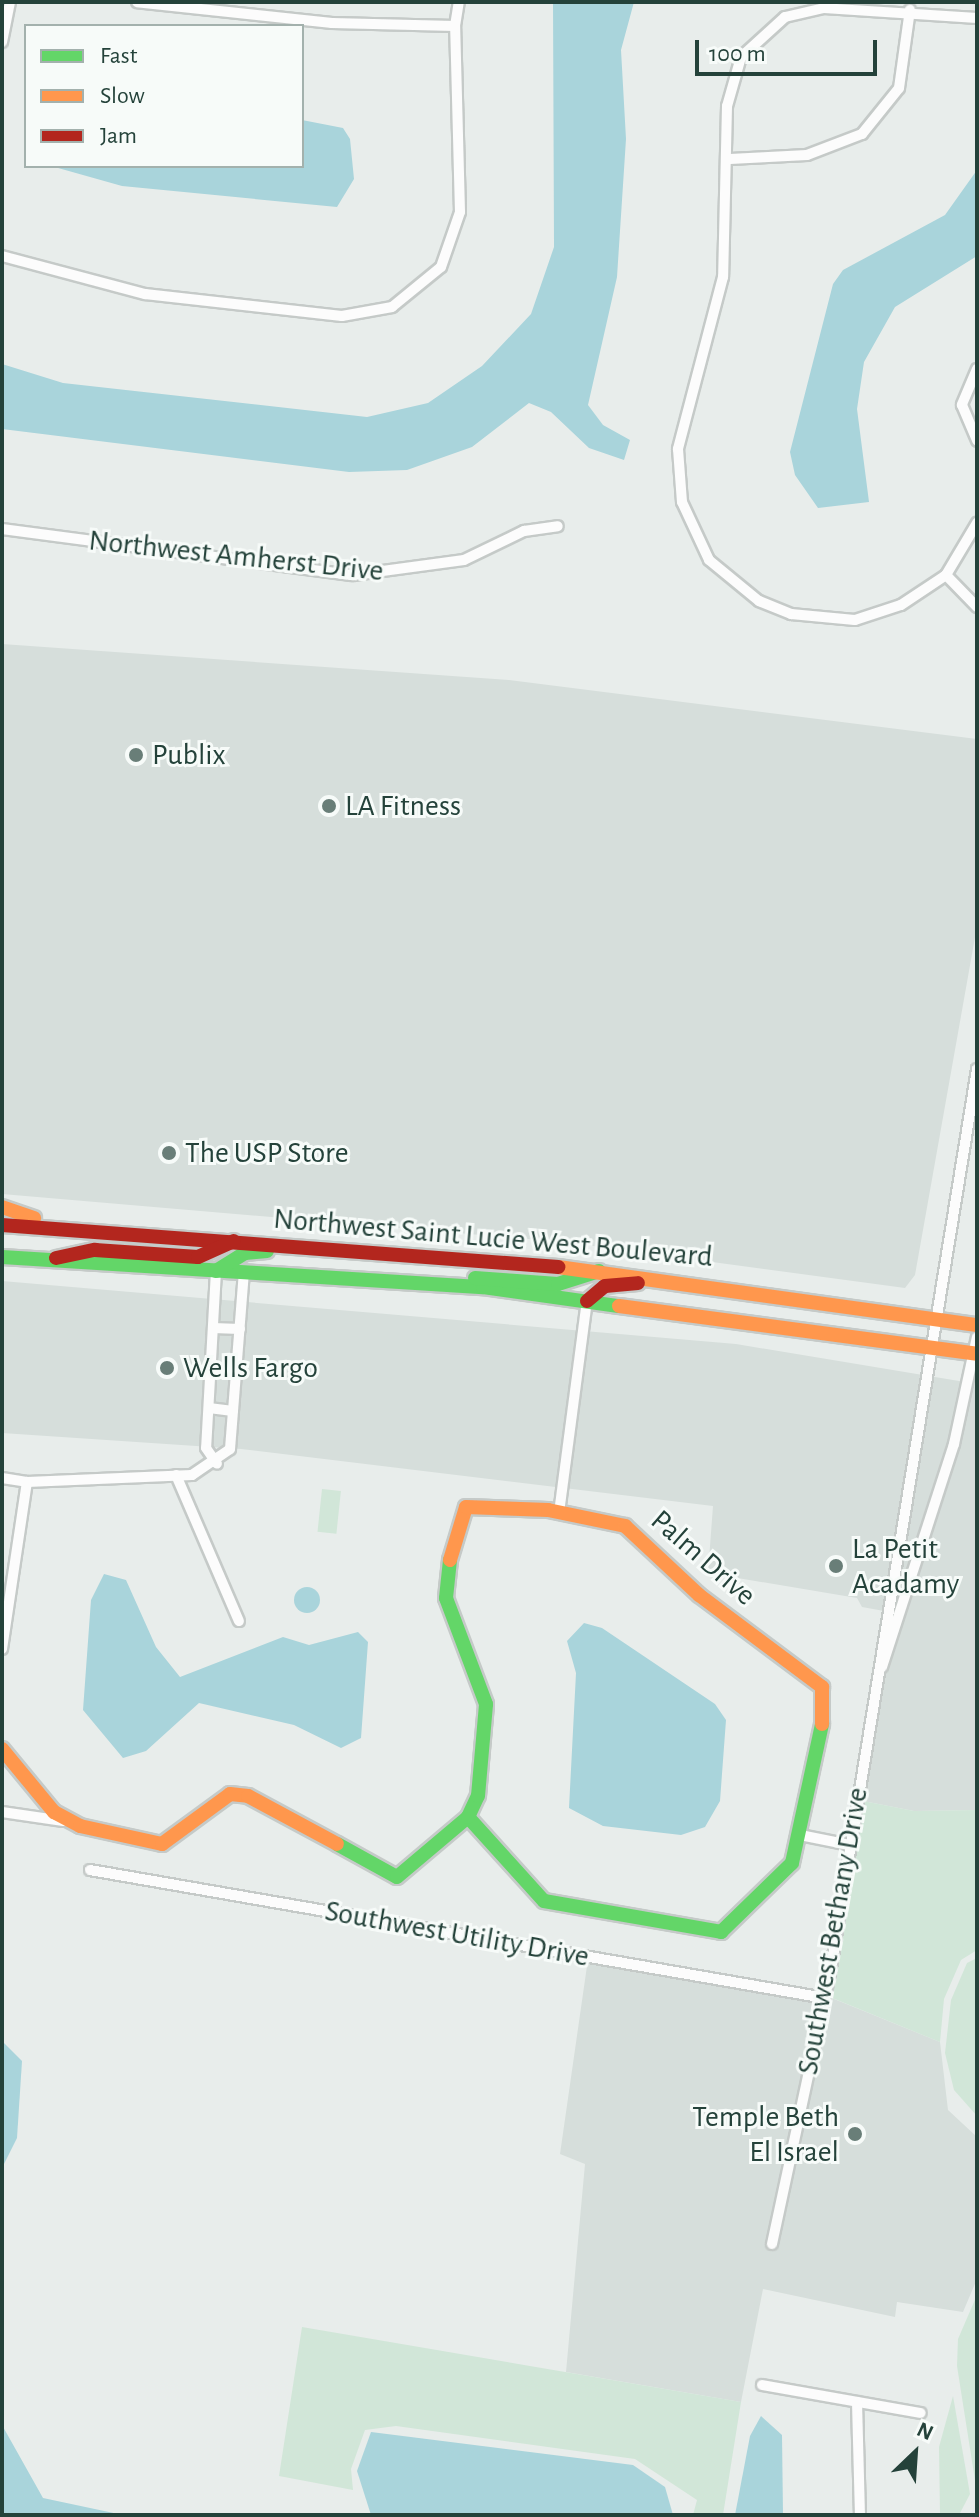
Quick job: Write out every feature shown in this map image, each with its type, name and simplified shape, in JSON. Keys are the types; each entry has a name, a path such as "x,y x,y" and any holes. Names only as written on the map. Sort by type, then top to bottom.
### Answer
{"main road":[{"path":"2,1207 11,1215 103,1223 128,1234"},
{"name":"Northwest Saint Lucie West Boulevard","path":"2,1225 600,1271 977,1325"},
{"path":"51,1260 95,1250 198,1257 235,1241"},
{"path":"216,1271 245,1253 324,1248"},
{"path":"2,1257 423,1283 587,1301 975,1354"},
{"path":"423,1283 461,1278 558,1284 600,1271"},
{"path":"587,1301 605,1286 687,1282"},
{"name":"Palm Drive","path":"466,1507 559,1513 639,1535 699,1595 822,1687 827,1701 800,1835 779,1881 734,1925 712,1932 544,1901 468,1817 478,1796 486,1704 446,1598 453,1534 466,1507"},
{"path":"2,1749 54,1812 73,1822 162,1844 204,1809 230,1794 248,1796 397,1877 468,1817"}],"street":[{"path":"2,42 10,2"},
{"path":"137,2 332,23 455,26"},
{"path":"2,256 145,294 342,316 392,307 417,294 454,240 455,26 459,2"},
{"path":"977,18 910,10 824,8 785,17 764,31 731,83 730,159 719,301 678,449 694,536 709,560 759,601 821,621 901,605 946,575 977,523"},
{"path":"730,159 807,155 862,134 899,88 910,10"},
{"path":"977,369 962,405 977,441"},
{"name":"Northwest Amherst Drive","path":"2,529 365,575 464,560 524,531 558,526"},
{"path":"946,575 977,607"},
{"name":"Southwest Bethany Drive","path":"772,2244 825,1998 977,1069"},
{"path":"216,1271 206,1448 217,1464"},
{"path":"2,1478 27,1482 176,1475 217,1464 230,1449 244,1272"},
{"path":"559,1513 587,1301"},
{"path":"213,1328 240,1329"},
{"name":"Southwest Bethany Drive","path":"870,1712 954,1444 977,1337"},
{"path":"209,1408 233,1411"},
{"path":"176,1475 239,1621"},
{"path":"2,1649 5,1594 27,1482"},
{"path":"2,1812 73,1822"},
{"path":"800,1835 850,1845"},
{"name":"Southwest Utility Drive","path":"90,1870 825,1998"},
{"path":"762,2385 921,2413"},
{"path":"857,2402 860,2515"}],"shaded area":[{"path":"2,644 509,680 977,739 977,926 915,1275 905,1288 564,1242 2,1194"},
{"path":"2,1281 736,1344 977,1384 977,1810 914,1811 858,1800 895,1613 862,1607 857,1598 708,1573 713,1506 241,1449 2,1433"},
{"path":"588,1959 812,1990 940,2042 948,2110 977,2137 977,2279 963,2312 897,2302 895,2317 763,2289 741,2402 566,2372 585,2164 560,2154"}],"green space":[{"path":"322,1489 341,1491 336,1534 318,1532"},
{"path":"858,1800 914,1811 977,1810 977,1950 961,1960 944,1999 940,2042 820,1993"},
{"path":"977,1958 977,2116 954,2090 945,2053 951,2000 967,1963"},
{"path":"977,2295 977,2493 957,2366 958,2339"},
{"path":"302,2327 741,2402 723,2515 693,2515 697,2500 635,2459 396,2426 365,2430 351,2469 353,2490 279,2476"},
{"path":"953,2396 970,2494 959,2515 940,2515 939,2447"}],"water":[{"path":"553,2 634,2 621,50 626,139 617,277 588,405 603,425 630,440 624,460 589,448 551,412 529,403 472,447 407,470 349,472 2,429 2,364 63,383 367,417 428,403 482,366 531,314 554,247"},
{"path":"304,120 343,128 350,139 354,179 337,207 122,186 58,168 304,168"},
{"path":"977,170 977,256 895,307 864,362 857,409 869,502 818,508 795,475 790,452 833,284 843,270 945,215"},
{"path":"104,1574 126,1580 156,1647 180,1677 283,1637 309,1645 358,1632 368,1642 361,1738 341,1748 294,1725 199,1703 146,1751 123,1758 83,1710 91,1600"},
{"path":"307,1587 316,1591 320,1600 316,1609 307,1613 298,1609 294,1600 298,1591"},
{"path":"584,1623 602,1628 715,1704 726,1720 720,1801 705,1827 681,1835 603,1826 569,1808 576,1673 567,1641"},
{"path":"2,2041 22,2061 17,2138 2,2168"},
{"path":"761,2416 782,2435 783,2515 735,2515 750,2436"},
{"path":"2,2425 43,2498 123,2515 2,2515"},
{"path":"371,2432 633,2465 665,2487 673,2515 371,2515 357,2471"}],"traffic: fast":[{"path":"216,1271 245,1253 267,1251"},
{"path":"2,1257 483,1287 619,1306"},
{"path":"475,1278 558,1284 599,1271"},
{"path":"337,1844 397,1877 468,1817 478,1796 486,1704 446,1598 450,1560"},
{"path":"468,1817 544,1901 721,1932 792,1863 822,1724"}],"traffic: slow":[{"path":"2,1207 34,1218"},
{"path":"558,1267 977,1325"},
{"path":"619,1306 977,1354"},
{"path":"450,1560 466,1507 548,1510 625,1526 699,1595 822,1687 822,1724"},
{"path":"2,1749 54,1812 80,1826 162,1844 230,1794 248,1796 337,1844"}],"traffic: jam":[{"path":"2,1225 558,1267"},
{"path":"56,1258 95,1250 198,1257 234,1241"},
{"path":"587,1301 605,1286 638,1283"}],"place":[{"name":"Publix","path":"136,755"},
{"name":"LA Fitness","path":"329,806"},
{"name":"The USP Store","path":"169,1153"},
{"name":"Wells Fargo","path":"167,1368"},
{"name":"La Petit Acadamy","path":"836,1566"},
{"name":"Temple Beth El Israel","path":"855,2134"}]}
